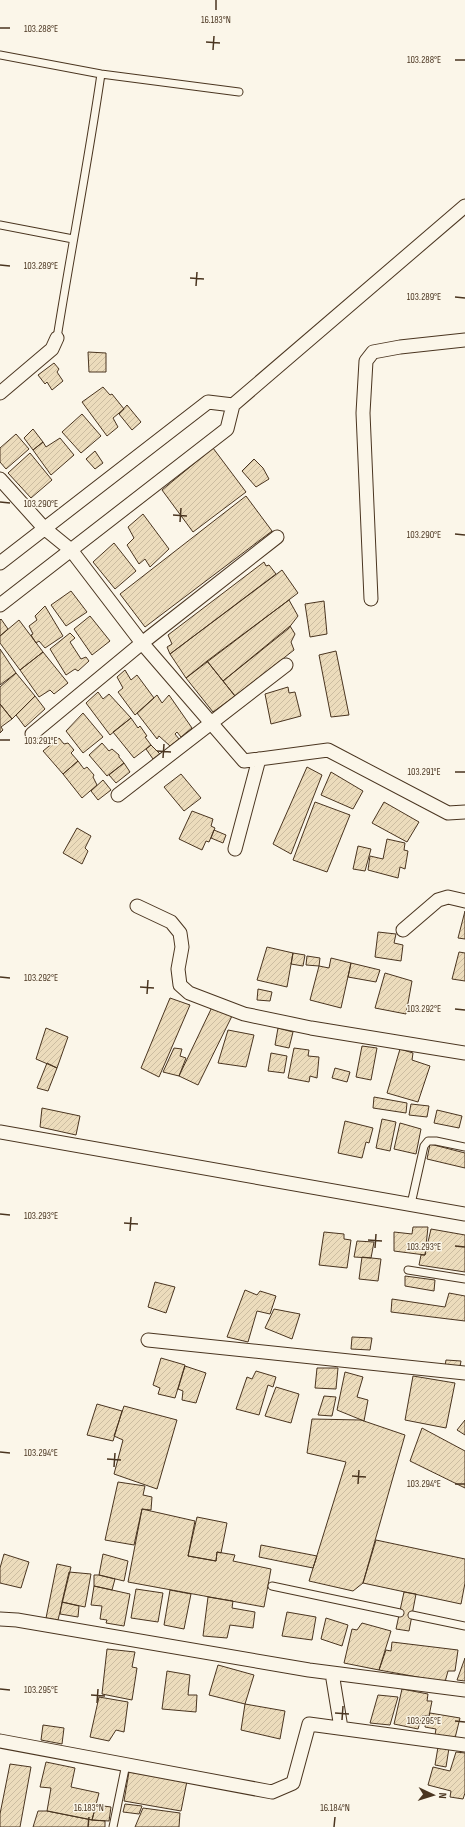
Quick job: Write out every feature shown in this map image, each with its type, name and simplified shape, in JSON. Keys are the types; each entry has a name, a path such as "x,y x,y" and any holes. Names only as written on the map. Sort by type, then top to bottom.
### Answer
{"street":[{"path":"0,605 228,429 233,405 465,206"},
{"path":"0,393 52,349 57,338"},
{"path":"371,599 364,413 366,361 373,352 400,347 465,340"},
{"path":"0,563 208,402 233,405"},
{"path":"0,479 44,528 71,550 142,643 244,761 328,750 448,813 465,812"},
{"path":"32,734 142,643 277,537"},
{"path":"118,795 286,665"},
{"path":"236,849 260,759"},
{"path":"404,930 438,900 448,897 465,901"},
{"path":"137,906 171,922 180,933 182,947 178,969 180,985 189,993 244,1014 311,1028 465,1053"},
{"path":"0,1132 465,1214"},
{"path":"148,1340 465,1373"},
{"path":"0,1619 17,1620 332,1673 465,1690"},
{"path":"332,1673 341,1728"},
{"path":"0,1741 272,1792 293,1783 309,1724 465,1745"}],"lane":[{"path":"0,55 101,74 239,92"},
{"path":"57,338 73,239 89,157 101,74"},
{"path":"0,225 73,239"},
{"path":"411,1204 424,1146 428,1141 436,1141 465,1147"},
{"path":"408,1270 465,1279"},
{"path":"272,1586 400,1613"},
{"path":"412,1615 465,1626"},
{"path":"113,1827 126,1764"}],"building":[{"path":"88,352 106,353 106,372 89,372"},
{"path":"54,363 59,369 57,372 63,381 52,390 47,382 45,384 38,375"},
{"path":"103,387 110,395 112,394 124,409 113,418 118,427 107,436 82,402"},
{"path":"127,405 141,422 132,430 119,414"},
{"path":"82,414 101,436 81,453 62,432"},
{"path":"33,429 43,442 33,450 24,438"},
{"path":"16,434 29,449 6,469 0,462 0,448"},
{"path":"60,438 74,455 51,475 33,450 43,442 46,447"},
{"path":"213,448 246,492 193,532 162,490"},
{"path":"95,451 103,463 95,469 86,459"},
{"path":"30,453 52,480 31,498 8,473"},
{"path":"254,459 263,468 269,479 256,487 242,471"},
{"path":"246,496 272,531 145,627 120,594"},
{"path":"143,514 169,549 150,567 145,559 139,564 127,545 134,538 128,527"},
{"path":"114,543 136,571 115,589 93,562"},
{"path":"264,562 266,566 269,565 276,574 170,654 167,647 172,644 168,635"},
{"path":"282,570 298,593 186,678 170,654"},
{"path":"71,591 87,612 66,626 51,605"},
{"path":"289,600 298,616 288,629 223,681 207,661"},
{"path":"324,601 327,634 310,637 305,604"},
{"path":"45,606 63,636 45,648 39,641 36,643 31,635 33,634 29,626 37,620 35,616"},
{"path":"90,616 110,641 92,655 74,629"},
{"path":"1,619 8,629 0,636 0,620"},
{"path":"19,620 43,652 20,670 0,643 0,636"},
{"path":"290,626 295,634 291,642 294,650 235,696 223,681"},
{"path":"70,633 75,638 70,642 81,659 86,657 89,661 78,671 75,669 66,675 50,649"},
{"path":"0,649 16,673 0,685"},
{"path":"336,651 349,715 331,717 319,655"},
{"path":"43,652 68,683 54,694 50,690 39,697 20,670"},
{"path":"207,661 235,696 213,712 186,678"},
{"path":"125,670 131,680 137,675 154,698 135,715 118,692 123,688 117,677"},
{"path":"16,673 35,696 12,719 0,704 0,687"},
{"path":"288,687 289,693 295,692 301,716 271,724 265,694"},
{"path":"98,692 103,699 109,694 131,718 110,735 86,703"},
{"path":"157,695 162,703 169,695 192,728 181,737 177,732 175,734 179,739 170,746 159,736 157,739 137,713"},
{"path":"35,696 45,709 25,727 16,715"},
{"path":"0,704 12,719 1,727 3,730 0,733"},
{"path":"83,713 103,737 83,753 66,731"},
{"path":"131,718 138,728 140,726 151,745 134,758 113,732"},
{"path":"59,738 64,744 68,743 74,750 71,753 78,761 63,774 43,751"},
{"path":"102,743 109,751 112,749 119,755 124,763 107,776 89,755"},
{"path":"151,745 160,754 153,759 146,749"},
{"path":"78,761 84,769 87,767 94,775 93,777 97,785 82,798 63,774"},
{"path":"124,763 130,772 116,783 109,775"},
{"path":"307,767 322,775 291,854 273,844"},
{"path":"331,772 363,791 353,809 321,795"},
{"path":"181,774 201,798 184,811 164,787"},
{"path":"103,780 111,790 98,800 91,791"},
{"path":"315,802 350,815 327,872 293,860"},
{"path":"384,802 419,822 407,842 372,823"},
{"path":"192,811 213,819 211,826 215,828 209,842 206,841 202,850 179,839"},
{"path":"77,828 91,836 85,848 88,851 82,864 63,853"},
{"path":"214,830 226,835 223,843 211,838"},
{"path":"387,839 405,843 404,850 408,851 405,869 400,867 398,878 368,870 370,856 383,859"},
{"path":"358,846 371,849 365,871 353,869"},
{"path":"465,911 465,939 458,938"},
{"path":"378,932 396,934 394,943 403,945 401,961 375,957"},
{"path":"267,947 293,953 287,987 257,980"},
{"path":"459,952 465,953 465,981 452,979"},
{"path":"293,953 305,955 303,966 291,964"},
{"path":"307,956 320,958 319,966 306,965"},
{"path":"331,958 351,963 341,1008 310,1000 319,966 329,968"},
{"path":"351,963 380,970 376,982 348,977"},
{"path":"385,973 412,981 406,1014 375,1008"},
{"path":"258,989 272,992 270,1001 257,1000"},
{"path":"170,998 190,1005 159,1077 141,1068"},
{"path":"213,1005 233,1014 198,1085 179,1076"},
{"path":"46,1028 68,1037 57,1068 36,1059"},
{"path":"278,1028 293,1032 289,1048 275,1045"},
{"path":"228,1030 254,1035 246,1067 218,1063"},
{"path":"362,1046 377,1048 371,1080 356,1077"},
{"path":"174,1048 182,1049 180,1056 186,1058 179,1076 163,1072"},
{"path":"294,1048 309,1050 308,1056 319,1057 317,1078 310,1076 309,1082 288,1078"},
{"path":"400,1049 413,1053 412,1060 430,1066 418,1102 387,1093"},
{"path":"271,1053 287,1056 284,1073 268,1071"},
{"path":"47,1063 57,1068 48,1091 37,1088"},
{"path":"335,1068 350,1072 347,1082 332,1078"},
{"path":"374,1097 407,1103 406,1113 373,1108"},
{"path":"411,1104 429,1106 427,1117 409,1115"},
{"path":"42,1108 80,1116 76,1135 40,1127"},
{"path":"437,1110 462,1116 459,1128 434,1123"},
{"path":"382,1119 396,1122 390,1151 376,1148"},
{"path":"345,1121 373,1128 369,1143 366,1142 362,1158 338,1153"},
{"path":"400,1123 421,1129 416,1154 394,1149"},
{"path":"430,1144 465,1153 465,1168 427,1159"},
{"path":"413,1227 428,1227 425,1255 394,1251 394,1232 412,1234"},
{"path":"431,1229 465,1235 465,1272 419,1265 421,1255 425,1255"},
{"path":"324,1232 344,1234 344,1239 351,1240 347,1268 319,1265"},
{"path":"357,1241 374,1242 371,1258 354,1257"},
{"path":"362,1257 381,1259 378,1281 359,1279"},
{"path":"405,1276 435,1280 434,1291 405,1286"},
{"path":"155,1282 175,1287 166,1313 148,1307"},
{"path":"245,1290 257,1295 260,1291 276,1296 270,1314 257,1311 248,1342 227,1337"},
{"path":"449,1293 465,1296 465,1321 391,1312 392,1299 445,1307"},
{"path":"274,1309 300,1314 292,1339 265,1328"},
{"path":"352,1337 372,1338 370,1350 351,1349"},
{"path":"161,1358 185,1365 175,1398 158,1394 160,1388 153,1385"},
{"path":"446,1360 461,1361 460,1367 445,1366"},
{"path":"185,1366 206,1373 196,1403 182,1400 183,1391 178,1389"},
{"path":"317,1368 338,1368 336,1389 315,1388"},
{"path":"256,1371 276,1377 273,1387 268,1385 259,1415 236,1409 247,1377 252,1379"},
{"path":"345,1372 363,1377 357,1397 368,1400 364,1421 337,1410"},
{"path":"413,1376 455,1383 446,1428 405,1420"},
{"path":"276,1387 299,1394 291,1423 265,1416"},
{"path":"324,1396 336,1397 332,1416 318,1415"},
{"path":"97,1404 122,1411 113,1441 87,1435"},
{"path":"124,1406 177,1420 157,1489 114,1474 123,1440 114,1436"},
{"path":"312,1419 361,1420 405,1435 363,1583 353,1591 309,1581 346,1462 307,1453"},
{"path":"465,1420 465,1435 457,1430"},
{"path":"422,1428 465,1451 465,1488 410,1461"},
{"path":"118,1482 145,1486 143,1495 152,1497 151,1510 142,1509 134,1545 105,1540"},
{"path":"142,1509 195,1521 188,1556 216,1561 217,1552 235,1555 233,1561 271,1569 264,1607 128,1582"},
{"path":"197,1517 227,1523 221,1553 217,1552 216,1561 188,1556"},
{"path":"376,1540 465,1559 465,1583 461,1604 363,1583"},
{"path":"261,1545 317,1556 313,1568 259,1557"},
{"path":"4,1554 29,1562 21,1588 0,1583 0,1568"},
{"path":"103,1554 128,1561 124,1581 99,1575"},
{"path":"57,1564 71,1567 58,1620 46,1618"},
{"path":"69,1572 91,1574 85,1607 62,1602"},
{"path":"94,1575 115,1579 112,1590 94,1586"},
{"path":"94,1586 130,1594 124,1626 106,1623 107,1620 100,1619 102,1606 91,1605"},
{"path":"136,1589 163,1593 158,1622 131,1618"},
{"path":"170,1590 191,1594 184,1629 164,1625"},
{"path":"404,1592 416,1594 409,1631 396,1629"},
{"path":"208,1597 233,1601 232,1608 255,1612 253,1628 230,1625 227,1638 203,1636"},
{"path":"62,1602 79,1606 78,1617 60,1614"},
{"path":"287,1612 316,1617 312,1640 282,1636"},
{"path":"326,1618 348,1625 342,1646 321,1639"},
{"path":"362,1623 391,1631 379,1670 344,1663 352,1629 357,1630"},
{"path":"392,1642 458,1650 455,1671 448,1671 445,1682 379,1670 386,1650 391,1651"},
{"path":"107,1649 135,1652 132,1667 137,1668 132,1700 102,1694"},
{"path":"465,1658 465,1681 457,1680"},
{"path":"218,1665 254,1675 245,1704 209,1695"},
{"path":"167,1671 190,1675 188,1695 197,1695 196,1712 162,1709"},
{"path":"402,1689 428,1694 427,1701 432,1701 429,1716 422,1716 418,1729 394,1724"},
{"path":"378,1695 398,1697 390,1725 370,1723"},
{"path":"99,1697 128,1702 124,1732 116,1730 109,1741 90,1737"},
{"path":"245,1704 285,1711 280,1739 241,1730"},
{"path":"430,1713 460,1718 455,1738 435,1735 436,1729 425,1727 426,1716 429,1716"},
{"path":"43,1725 64,1728 62,1744 41,1740"},
{"path":"438,1747 449,1748 446,1767 435,1765"},
{"path":"456,1752 465,1753 465,1793 463,1799 450,1797 451,1791 428,1785 433,1767 450,1771"},
{"path":"46,1762 75,1768 71,1787 99,1793 92,1820 47,1811 51,1788 40,1787"},
{"path":"10,1764 31,1767 20,1827 0,1827 0,1814"},
{"path":"129,1772 187,1781 181,1811 124,1801"},
{"path":"125,1804 142,1806 139,1814 123,1812"},
{"path":"96,1805 111,1807 109,1821 92,1820"},
{"path":"143,1808 180,1813 179,1827 135,1827"},
{"path":"38,1811 47,1811 92,1820 105,1821 105,1827 33,1827"}]}
